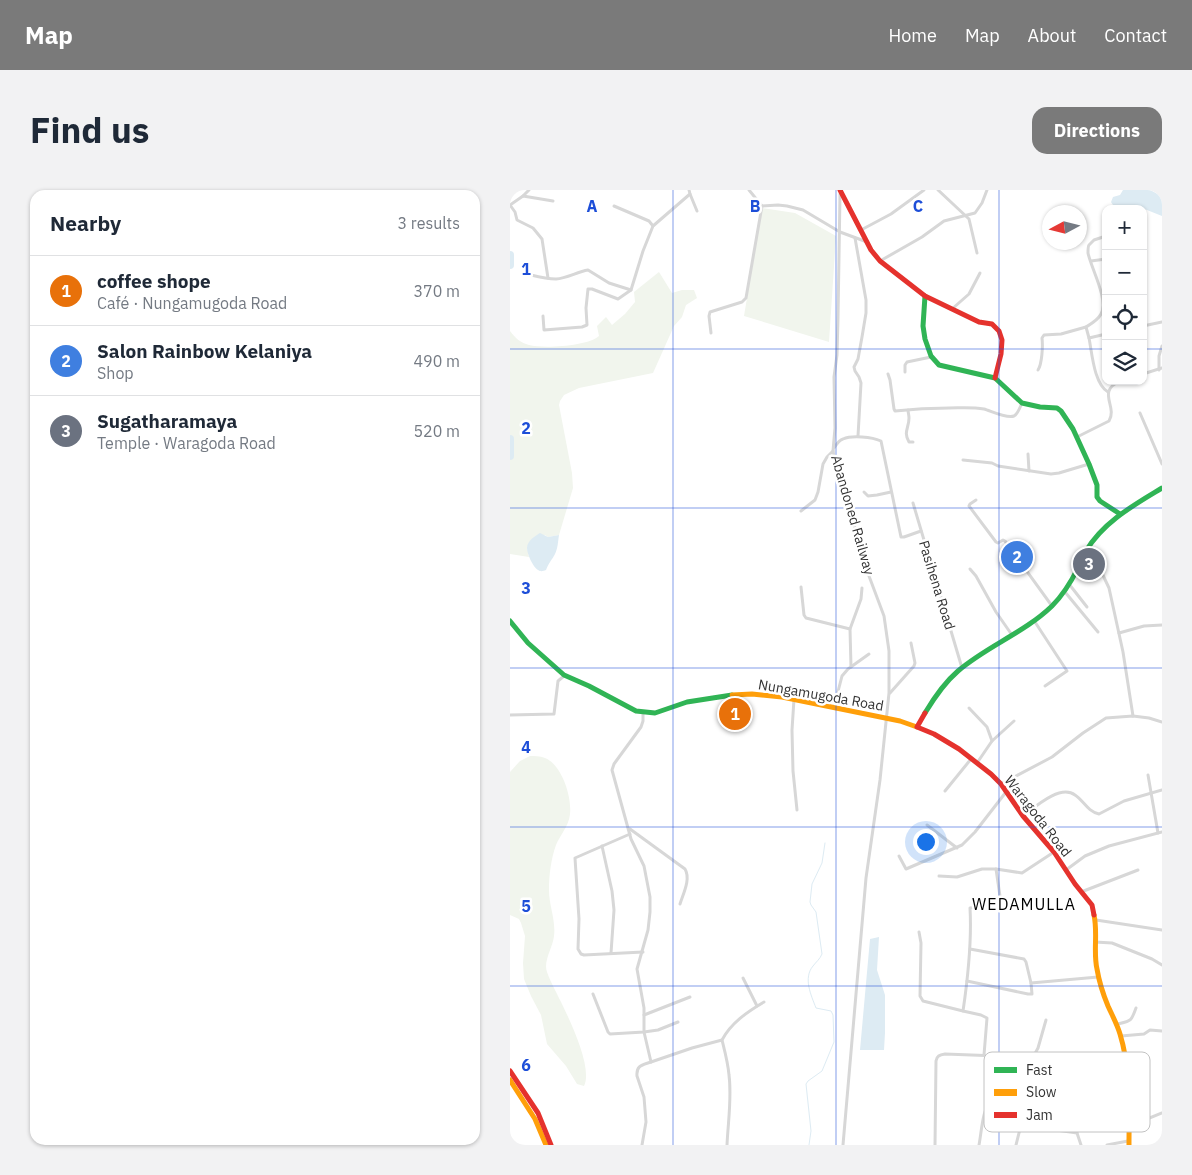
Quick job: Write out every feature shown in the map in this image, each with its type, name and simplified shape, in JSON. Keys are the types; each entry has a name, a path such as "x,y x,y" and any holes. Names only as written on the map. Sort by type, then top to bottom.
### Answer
{"main road":[{"path":"840,190 871,250 880,261 925,296 979,322 992,324 999,331 1002,340 1001,354 995,378"},
{"path":"925,296 922,326 932,356 939,364 995,378 1022,403 1056,408 1061,411 1077,437 1089,464 1097,485 1097,497 1120,514"},
{"path":"917,727 927,707 940,690 962,668 1034,621 1052,606 1065,592 1085,551 1099,534 1120,514 1162,488"},
{"name":"Nungamugoda Road","path":"511,624 564,675 636,711 656,713 687,702 726,695 752,694 794,699 886,718 917,727"},
{"name":"Waragoda Road","path":"917,727 934,734 959,749 1001,784 1092,905 1095,920 1098,977 1108,1006 1117,1024 1124,1052"},
{"path":"510,1070 538,1113 551,1145"},
{"path":"510,1080 534,1116 546,1145"}],"street":[{"path":"529,190 524,196 510,205 515,212 517,220 533,228 542,238 548,278"},
{"path":"711,333 710,312 742,302 746,298 762,206 749,190"},
{"name":"Abandoned Railway","path":"840,190 838,327 834,377 835,428 833,450 866,568 884,616 889,651 889,693 880,780 866,878 843,1145"},
{"path":"860,230 891,214 924,190"},
{"path":"938,190 969,219 977,253"},
{"path":"880,261 922,237 944,221 975,213 979,209 987,190"},
{"path":"1157,190 1162,192"},
{"path":"543,316 544,330 587,326 588,289 618,299 631,290 653,226 690,192 697,211"},
{"path":"524,196 553,201"},
{"path":"762,206 778,205 803,210 840,232 867,242"},
{"path":"614,206 649,221 653,226"},
{"path":"1038,370 1041,366 1042,338 1044,335 1061,334 1086,327 1101,314 1104,305 1088,252 1088,245 1094,240 1102,237"},
{"path":"855,238 866,300 862,337 858,358 854,367 854,371 861,383 858,436"},
{"path":"1091,261 1102,260"},
{"path":"531,275 555,279 588,270 609,283 631,290"},
{"path":"952,309 969,294 980,273"},
{"path":"1147,325 1162,322"},
{"path":"1086,327 1100,384 1108,392"},
{"path":"1089,338 1102,335"},
{"path":"1147,373 1161,369 1159,356 1162,346"},
{"path":"905,372 906,362 932,356"},
{"path":"888,374 894,410 972,408 1012,417 1018,412 1022,403"},
{"path":"1077,437 1109,422 1111,419 1108,392 1113,385"},
{"path":"908,410 909,420 906,439 909,442 913,442"},
{"path":"1140,413 1162,464"},
{"path":"801,510 815,500 822,464 842,439 858,436 878,439 881,441 901,537 921,532"},
{"path":"1028,454 1029,471"},
{"path":"963,460 992,463 998,466 1051,474 1089,464"},
{"path":"864,492 868,496 891,492"},
{"path":"976,500 969,506 996,542 1005,540 1052,606"},
{"name":"Pasihena Road","path":"913,503 962,668"},
{"path":"1085,551 1101,571 1109,588 1119,633 1133,716"},
{"path":"970,569 1012,635"},
{"path":"1069,584 1087,607"},
{"path":"802,587 804,615 806,618 850,629"},
{"path":"851,667 850,629 861,599 862,588"},
{"path":"1065,592 1098,632"},
{"path":"1034,621 1067,671 1045,686"},
{"path":"1119,633 1144,626 1162,625"},
{"path":"889,693 914,666 911,643"},
{"path":"834,708 842,676 869,654"},
{"path":"510,715 554,714 558,681 564,675"},
{"path":"794,699 792,730 793,771 798,810"},
{"path":"969,708 987,727 992,741"},
{"path":"643,712 641,727 614,764 612,770 630,834 644,866 650,897 648,930 637,969 644,1015 644,1032 651,1062"},
{"path":"1001,784 1052,757 1106,718 1133,716 1162,722"},
{"path":"977,763 992,741 1014,721"},
{"path":"945,791 971,759"},
{"path":"1066,871 1085,856 1109,846 1160,832 1148,775"},
{"path":"1024,816 1044,800 1057,793 1074,794 1088,809 1099,814 1124,801 1162,790"},
{"path":"899,856 906,868 957,848 975,832 1006,792"},
{"path":"926,825 957,848"},
{"path":"629,829 685,869 688,877 680,904"},
{"path":"630,834 575,858 579,919 578,949 584,955 643,952"},
{"path":"602,846 612,890 614,910 611,953"},
{"path":"939,876 957,877 982,869 1022,873 1054,852"},
{"path":"963,1011 972,933 970,908 1001,902 996,869"},
{"path":"1081,892 1138,870"},
{"path":"1095,920 1162,930"},
{"path":"919,932 921,943 920,996 923,1001 987,1018 984,1052"},
{"path":"1096,942 1112,943 1152,958 1162,965"},
{"path":"967,981 1032,994 1024,959 970,949"},
{"path":"1031,983 1098,977"},
{"path":"743,978 757,1006"},
{"path":"593,994 610,1034 658,1030 678,1022"},
{"path":"644,1015 690,998"},
{"path":"727,1145 730,1089 722,1040 724,1035 739,1019 764,1002"},
{"path":"1117,1024 1133,1019 1136,1008"},
{"path":"1036,1052 1046,1020"},
{"path":"1121,1036 1144,1034 1150,1030 1162,1031"},
{"path":"642,1145 646,1122 644,1097 636,1072 637,1069 640,1066 692,1048 722,1040"},
{"path":"935,1145 937,1057 945,1054 984,1055"},
{"path":"1150,1118 1162,1113"},
{"path":"979,1145 984,1114"},
{"path":"1016,1145 1019,1132"},
{"path":"1070,1132 1077,1133 1080,1145"},
{"path":"1107,1145 1129,1143"}],"shaded area":[{"path":"1123,190 1150,190 1162,196 1162,216 1147,210 1147,205 1113,205 1111,202 1113,197 1120,195"},
{"path":"762,208 795,213 836,236 829,342 744,316"},
{"path":"659,272 672,293 682,290 694,290 697,298 686,305 682,317 674,326 653,373 579,388 564,395 559,405 572,473 573,488 559,535 548,537 545,535 527,547 529,557 510,554 510,331 521,342 536,346 555,347 586,342 599,336 597,326 606,317 612,325 625,314 635,302 634,292"},
{"path":"540,533 548,537 559,535 555,554 546,570 542,571 538,570 532,563 527,548 530,541"},
{"path":"530,756 545,758 556,767 565,782 569,799 569,818 556,845 551,867 549,896 554,930 546,968 582,1052 586,1077 584,1086 577,1084 566,1066 547,1044 541,1015 524,979 525,936 519,919 510,915 510,772 520,761"},
{"path":"879,937 877,970 885,995 884,1050 860,1050 870,939"}],"waterway":[{"path":"510,255 510,265"},
{"path":"510,439 510,456"},
{"path":"809,1145 811,1131 806,1084 822,1071 834,1042 833,1015 831,1011 816,1008 808,981 810,971 822,954 816,912 810,902 812,884 822,863 825,843"}],"traffic: fast":[{"path":"925,296 923,326 925,339 931,356 939,365 995,378 1022,403 1057,408 1061,411 1073,429 1089,464 1097,485 1097,497 1120,514"},
{"path":"925,713 940,691 958,671 981,654 1030,624 1052,606 1066,588 1078,568 1083,555 1101,531 1120,515 1162,488"},
{"path":"510,621 528,643 564,675 636,711 655,713 687,702 732,695"}],"traffic: slow":[{"path":"732,695 752,694 782,697 900,721 917,727"},
{"path":"1094,915 1096,929 1095,956 1100,983 1120,1034 1125,1052"},
{"path":"510,1080 535,1119 546,1145"},
{"path":"1129,1132 1129,1145"}],"traffic: jam":[{"path":"840,190 871,250 880,261 925,296 979,322 992,324 999,331 1002,340 1001,354 995,378"},
{"path":"925,713 917,727 934,734 959,749 1001,784 1023,816 1054,852 1075,884 1092,905 1094,915"},
{"path":"510,1071 538,1113 551,1145"}],"place":[{"name":"Salon Rainbow Kelaniya","path":"1017,557"},
{"name":"Sugatharamaya","path":"1089,564"},
{"name":"coffee shope","path":"735,714"}],"district":[{"name":"WEDAMULLA","path":"1024,904"}]}
